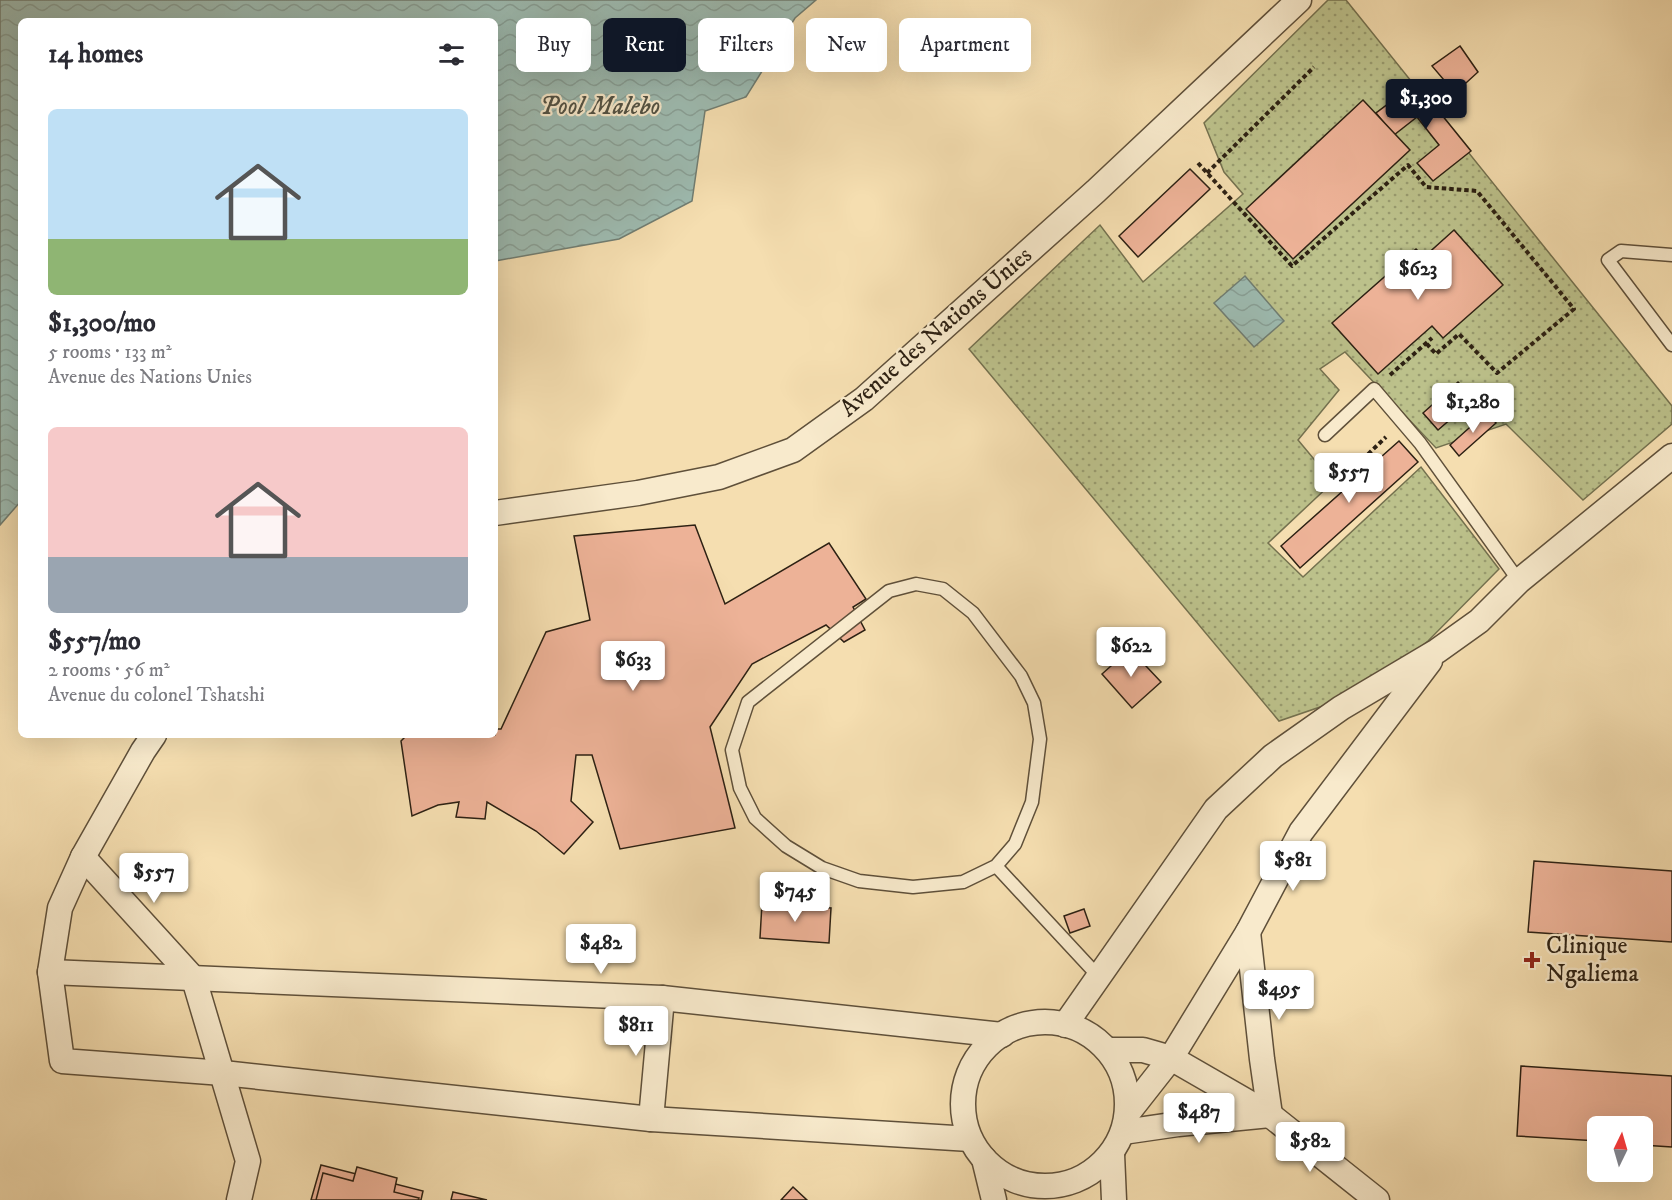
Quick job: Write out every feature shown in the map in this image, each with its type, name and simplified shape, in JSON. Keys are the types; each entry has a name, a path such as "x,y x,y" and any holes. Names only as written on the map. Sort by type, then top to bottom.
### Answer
{"street":[{"name":"Avenue des Nations Unies","path":"498,513 638,493 718,477 793,450 864,399 1096,191 1299,0"},
{"path":"1065,1025 1216,809 1274,756 1341,708 1437,651 1479,621 1519,581 1672,456"},
{"path":"1114,1200 1121,1133 1128,1096 1124,1079 1108,1050 1081,1030 1044,1022 1022,1026 1002,1035 986,1047 974,1062 966,1080 964,1110 970,1139 984,1159 1003,1175 1026,1184 1050,1186 1074,1181 1095,1170 1121,1133 1170,1058 1248,932 1301,832 1437,651"},
{"path":"152,738 83,857 60,908 50,972 62,1061 224,1073 651,1119 970,1139"},
{"path":"83,857 194,979 224,1073 248,1161 239,1200"},
{"path":"1248,932 1270,1115"},
{"path":"50,972 662,998 1002,1035"},
{"path":"651,1119 662,998"},
{"path":"1108,1050 1143,1050 1170,1058 1270,1115 1377,1200"},
{"path":"1121,1133 1178,1124 1270,1115"},
{"path":"984,1159 994,1200"}],"lane":[{"path":"1672,255 1621,251 1608,260 1672,345"},
{"path":"1325,435 1374,389 1420,443 1519,581"},
{"path":"915,584 943,589 973,613 1021,676 1034,703 1040,739 1032,802 1015,844 996,866 963,882 913,887 859,881 822,868 786,846 755,818 740,788 732,750 748,702 889,591 915,584"},
{"path":"996,866 1099,977"}],"path":[{"path":"1207,173 1314,67"},
{"path":"1198,163 1292,266 1408,165 1426,187 1478,191 1574,309 1497,373 1459,334 1436,354 1426,343"},
{"path":"1374,389 1432,338"},
{"path":"1341,480 1402,422"}],"green space":[{"path":"1328,0 1346,0 1672,406 1672,424 1583,500 1506,424 1436,448 1345,352 1320,369 1339,390 1298,440 1333,482 1268,543 1303,577 1421,467 1499,569 1428,641 1364,692 1279,721 969,349 1100,225 1143,282 1243,194 1224,172 1204,123"}],"water":[{"name":"Pool Malebo","path":"0,0 816,0 794,20 698,18 698,72 762,72 746,97 705,111 692,201 619,239 498,260 498,18 18,18 18,504 0,525"},
{"path":"1245,276 1284,321 1254,347 1214,303"}],"building":[{"path":"1460,46 1478,72 1455,93 1432,66"},
{"path":"1416,83 1471,151 1433,181 1417,163 1439,145 1417,117 1394,135 1376,113"},
{"path":"1363,100 1410,150 1293,259 1246,209"},
{"path":"1190,169 1210,189 1138,257 1119,236"},
{"path":"1454,230 1503,285 1443,338 1432,326 1378,374 1332,323 1416,249 1424,257"},
{"path":"1458,382 1474,399 1438,430 1423,413"},
{"path":"1487,412 1496,423 1459,456 1450,445"},
{"path":"1399,441 1418,462 1300,568 1281,546"},
{"path":"695,525 725,604 829,543 866,599 853,607 865,630 844,642 826,625 752,664 710,727 735,828 620,849 592,755 576,755 571,801 593,822 564,854 536,831 487,802 485,819 456,817 459,802 438,805 412,816 401,741 404,738 498,738 498,729 501,729 546,632 590,620 574,536"},
{"path":"1130,649 1161,682 1132,708 1102,674"},
{"path":"1534,861 1672,871 1672,942 1528,932"},
{"path":"762,903 831,908 829,943 760,938"},
{"path":"1084,909 1090,926 1070,933 1064,916"},
{"path":"1521,1066 1672,1076 1672,1147 1653,1146 1653,1116 1587,1116 1587,1140 1517,1136"},
{"path":"321,1165 423,1191 421,1200 311,1200"},
{"path":"357,1167 397,1178 394,1192 419,1198 418,1200 316,1200 323,1173 353,1181"},
{"path":"793,1187 807,1200 781,1200"},
{"path":"453,1192 487,1200 451,1200"}],"place":[{"name":"Clinique Ngaliema","path":"1532,960"}]}
